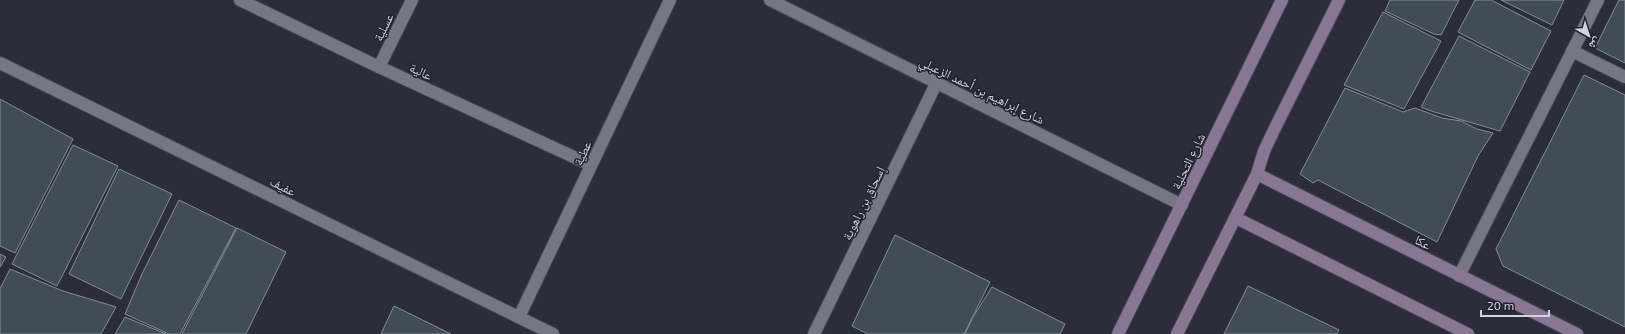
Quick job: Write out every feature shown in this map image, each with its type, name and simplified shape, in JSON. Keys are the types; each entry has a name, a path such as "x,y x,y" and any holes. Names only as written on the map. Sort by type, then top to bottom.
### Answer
{"street":[{"name":"عالية","path":"240,0 379,67 591,165"},
{"name":"عسلية","path":"379,67 412,0"},
{"name":"عطية","path":"519,318 670,0"},
{"name":"شارع إبراهيم بن أحمد الزعبلي","path":"770,0 936,84 1182,205"},
{"name":"شارع التحلية","path":"1118,334 1282,0"},
{"path":"1178,334 1258,174 1264,151 1339,0"},
{"path":"1459,276 1598,0"},
{"path":"1572,51 1625,77"},
{"name":"عفيف","path":"0,63 553,334"},
{"name":"إسحاق بن راهوية","path":"814,334 936,84"},
{"name":"عكا","path":"1258,174 1577,334"},
{"path":"1236,218 1468,334"}],"building":[{"path":"1390,0 1459,0 1441,35 1434,34 1385,11"},
{"path":"1475,0 1491,0 1551,31 1531,70 1458,32"},
{"path":"1501,0 1564,0 1552,25"},
{"path":"1619,0 1625,0 1625,63 1595,48"},
{"path":"1383,12 1441,41 1404,109 1344,85"},
{"path":"1459,36 1530,72 1500,131 1421,107"},
{"path":"1584,75 1625,95 1625,327 1503,266 1496,249"},
{"path":"1345,88 1403,112 1415,108 1442,118 1461,121 1477,129 1493,133 1478,156 1437,242 1318,180 1313,183 1300,174"},
{"path":"0,99 73,139 15,253 0,246"},
{"path":"73,145 118,166 57,286 12,264"},
{"path":"119,169 172,194 121,299 69,274"},
{"path":"179,200 236,228 180,334 169,334 125,314 142,274"},
{"path":"237,228 286,252 246,334 182,334"},
{"path":"895,235 990,282 964,334 868,334 852,326"},
{"path":"0,254 6,257 0,267"},
{"path":"10,269 63,291 116,307 101,334 0,334 0,289"},
{"path":"1248,286 1339,330 1337,334 1224,334"},
{"path":"992,287 1065,324 1060,334 965,334 973,317"},
{"path":"394,306 451,334 381,334"},
{"path":"125,317 166,334 115,334"}]}
